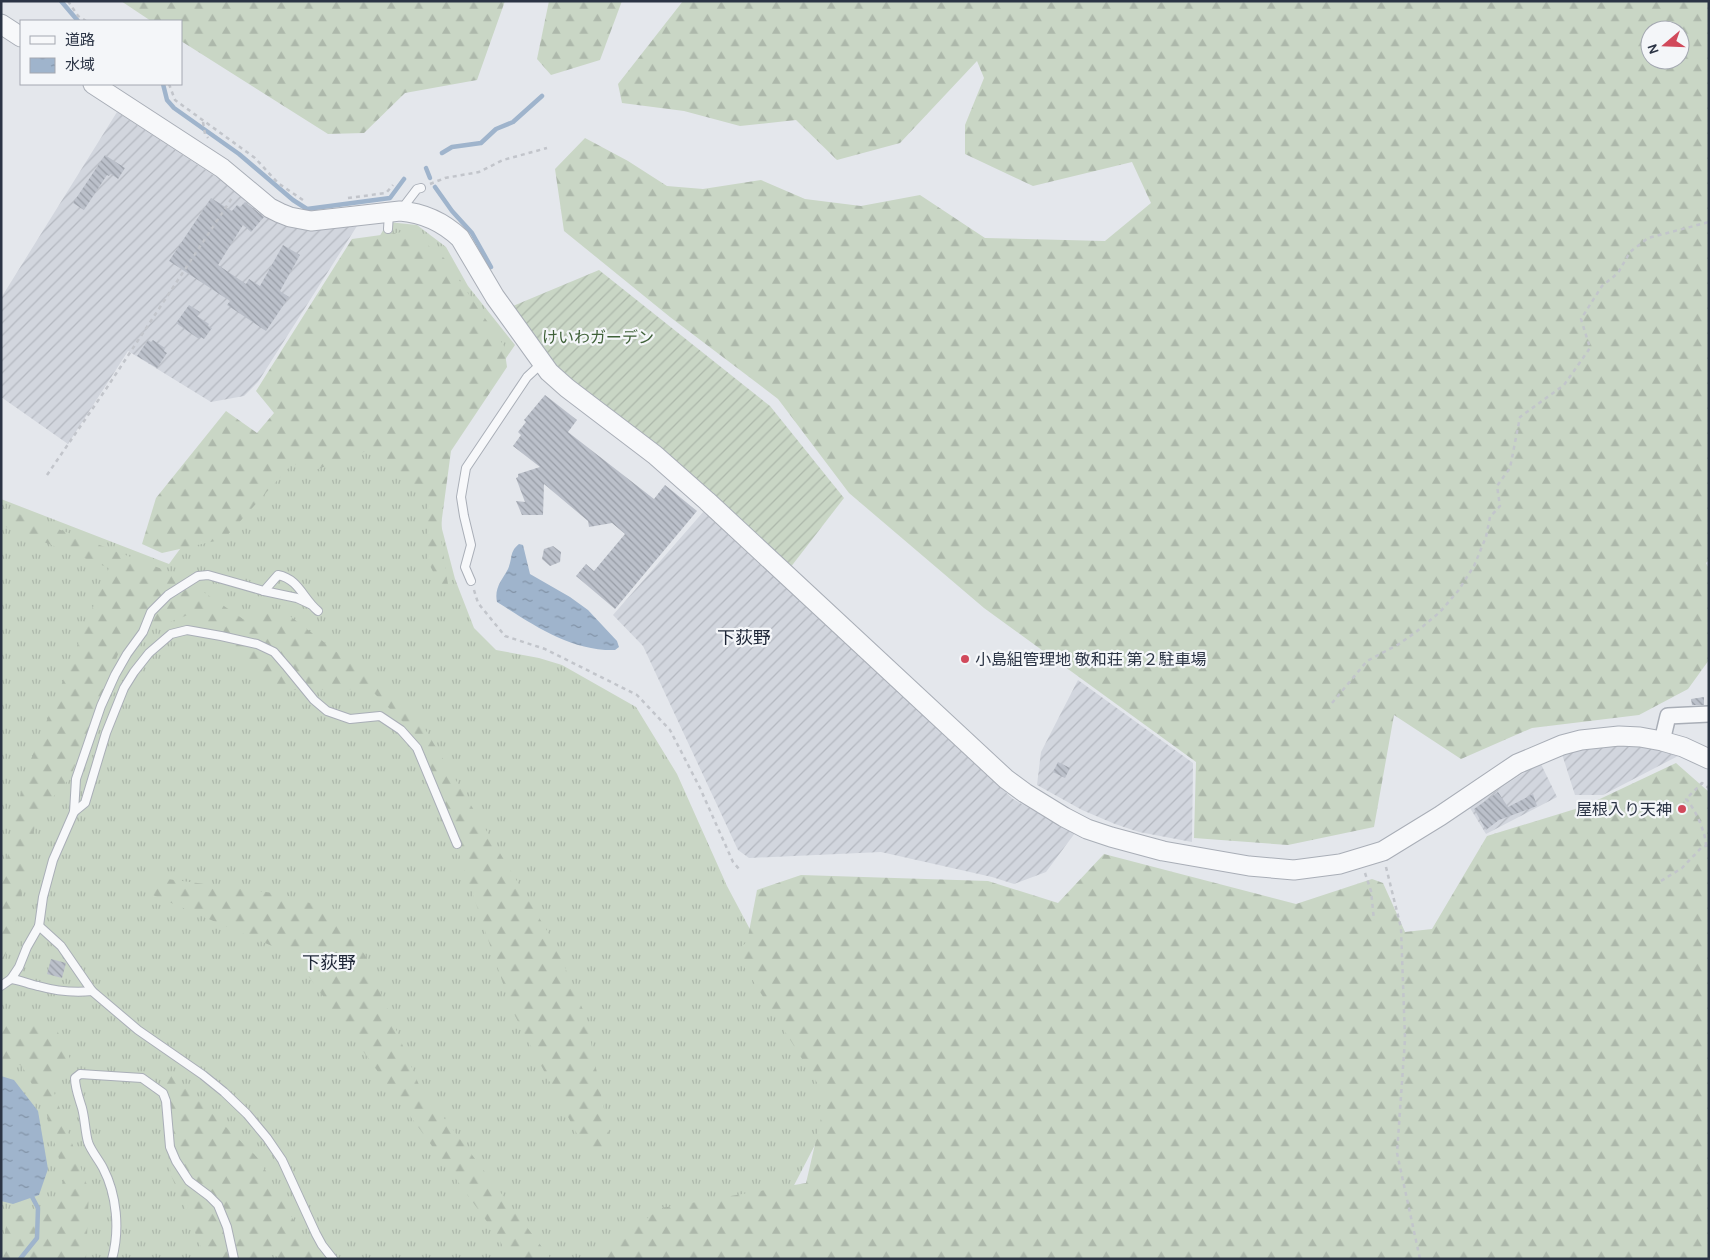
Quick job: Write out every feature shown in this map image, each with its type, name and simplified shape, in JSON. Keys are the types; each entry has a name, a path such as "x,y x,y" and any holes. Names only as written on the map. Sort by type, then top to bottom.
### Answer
{"street":[{"path":"1,24 20,36"},
{"path":"95,85 222,168 270,208 290,217 311,221 422,214 443,224 460,238 495,297 549,372 567,388 655,455 707,501 1006,779 1044,806 1087,829 1163,851 1249,866 1294,870 1317,868 1360,859 1383,851 1440,816 1517,764 1553,748 1581,740 1630,736 1662,741 1709,759"},
{"path":"1662,741 1668,716 1709,714"}],"lane":[{"path":"392,217 417,189 421,188"},
{"path":"471,581 466,567 471,545 461,498 466,468 527,377 542,363"},
{"path":"1,986 11,979 20,967 27,947 39,926 43,897 53,860 74,812 76,779 101,706 127,654 143,632 151,612 168,595 198,576 208,575 264,591 290,597 315,608 299,587 285,576 278,575 264,591"},
{"path":"74,812 85,803 111,719 124,688 149,653 171,634 187,630 257,644 274,652 288,666 314,700 327,711 350,719 380,716 401,730 417,748 457,844"},
{"path":"39,926 61,946 92,992 138,1030 203,1075 247,1114 282,1160 316,1234 328,1255 333,1259"},
{"path":"11,979 22,980 34,986 53,990 92,992"},
{"path":"112,1259 116,1235 116,1216 112,1193 104,1169 88,1143 85,1120 75,1084 75,1078 80,1074 142,1078 163,1093 166,1101 170,1147 176,1161 189,1180 218,1205 227,1227 234,1259"}],"path":[{"path":"68,1 78,16 84,20"},
{"path":"169,85 175,100 255,158 278,183 308,204"},
{"path":"421,188 446,178 479,172 503,160 547,148"},
{"path":"46,475 101,397 241,184"},
{"path":"348,198 386,193 393,185"},
{"path":"1332,703 1366,661 1404,640 1440,612 1458,591 1474,566 1486,537 1490,516 1500,506 1497,486 1510,468 1520,418 1564,385 1590,348 1581,319 1602,286 1618,273 1630,252 1648,238 1709,222"},
{"path":"471,581 478,603 505,636 545,649 637,695 670,730 700,788 733,862 740,870"},
{"path":"1662,881 1682,868 1702,847 1707,845 1702,828 1690,802 1686,799 1702,783 1709,788"},
{"path":"1383,851 1401,928 1405,1039 1397,1153 1420,1259"},
{"path":"1371,891 1374,920"}],"shaded area":[{"path":"117,112 230,186 275,221 310,230 357,226 258,382 244,396 211,402 128,351 68,444 1,397 1,298"},
{"path":"704,511 1013,799 1075,833 1046,872 1014,884 992,877 881,852 749,858 738,850 643,646 613,615"},
{"path":"1078,680 1193,763 1192,842 1139,832 1115,824 1082,810 1037,785 1041,752"},
{"path":"1628,745 1651,748 1678,756 1603,795 1575,795 1562,754 1575,750"},
{"path":"1540,762 1557,797 1486,834 1470,808"}],"green space":[{"path":"121,1 505,1 477,80 405,93 364,133 328,134 182,42 182,20 150,20"},
{"path":"549,1 622,1 600,60 551,75 537,59"},
{"path":"683,1 1709,1 1709,560 1706,563 1709,569 1709,660 1688,689 1639,715 1532,728 1461,759 1394,715 1374,827 1288,845 1194,838 1196,762 984,608 849,493 778,399 670,317 564,231 555,169 585,138 628,161 667,186 703,189 761,180 805,199 861,206 920,195 985,238 1105,241 1151,203 1132,162 1033,186 965,154 965,125 984,78 977,61 900,143 837,160 796,120 740,126 684,111 622,103 618,84"},
{"path":"388,222 417,225 446,247 468,286 515,345 448,443 438,480 442,529 455,579 474,628 496,650 539,658 562,665 636,707 677,774 727,886 789,1003 843,1091 790,1193 603,1259 1,1259 1,499 169,564 285,406 327,325"},
{"path":"410,231 444,258 504,346 507,367 451,451 440,533 449,591 442,589 427,560 427,499 409,480 369,450 310,472 293,463 224,539 162,553 142,544 156,498 226,411 257,433 274,413 256,391 352,239"},
{"name":"けいわガーデン","path":"599,270 770,406 844,498 790,568 561,376 510,310 513,306"},
{"path":"1,507 180,576 243,619 282,610 414,711 555,944 586,1017 611,1145 587,1153 512,1010 420,739 370,689 274,690 188,615 124,639 70,778 37,815 15,928 1,966 1,887 25,774 109,568 1,525"},
{"path":"1676,763 1709,792 1709,1259 593,1259 661,1208 806,1183 826,1097 735,952 747,942 757,890 801,875 988,881 1058,903 1104,854 1296,904 1372,879 1383,883 1405,932 1432,929 1487,836 1585,806"},
{"path":"152,877 281,894 336,911 366,957 419,1085 551,1259 510,1259 496,1234 293,955 148,893"},
{"path":"1,1020 56,1028 71,1061 50,1081 89,1191 86,1259 1,1259 7,1219 57,1205 64,1177 45,1108 22,1066 1,1058"},
{"path":"170,1073 259,1159 310,1249 323,1259 281,1259 270,1253 260,1259 206,1259 171,1175 159,1085"}],"water":[{"path":"519,544 523,545 530,574 570,597 588,610 617,641 619,647 615,650 599,649 568,641 539,628 497,602 498,588 508,569 512,553"},
{"path":"1,1076 14,1080 38,1111 48,1169 39,1195 13,1204 1,1201"}],"building":[{"path":"105,155 125,168 118,179 111,174 107,175 84,210 73,203"},
{"path":"211,198 232,211 237,205 240,207 245,202 264,217 251,232 243,225 218,265 246,284 249,279 260,286 283,245 300,255 280,291 289,297 266,331 227,305 230,301 169,261"},
{"path":"189,305 200,312 197,316 212,328 204,339 201,337 199,339 176,323"},
{"path":"148,340 151,342 153,340 165,348 164,351 167,353 157,368 137,356"},
{"path":"545,395 577,420 568,432 654,499 665,485 697,511 615,609 576,576 586,564 594,571 625,534 612,523 589,527 588,521 544,484 543,515 522,515 516,501 525,502 516,478 518,474 540,467 513,446 521,435 518,432 526,422 524,420"},
{"path":"553,546 561,552 560,562 550,566 542,559 544,549"},
{"path":"1704,697 1704,705 1692,705 1691,699"},
{"path":"1058,762 1070,768 1065,778 1053,772"},
{"path":"1498,792 1508,807 1533,794 1537,806 1499,820 1486,830 1474,809"},
{"path":"51,959 66,963 62,978 47,974"}],"waterway":[{"path":"61,1 77,20"},
{"path":"163,85 167,100 174,108 239,154 293,200 307,209 390,198 404,179"},
{"path":"442,153 452,147 481,143 496,129 513,122 542,96"},
{"path":"426,168 430,178"},
{"path":"435,187 452,211 472,233 491,267"},
{"path":"20,1259 37,1238 38,1208 30,1193"}],"place":[{"name":"小島組管理地 敬和荘 第２駐車場","path":"965,659"},
{"name":"屋根入り天神","path":"1682,809"}],"district":[{"name":"下荻野","path":"744,638"},
{"name":"下荻野","path":"329,963"}]}
